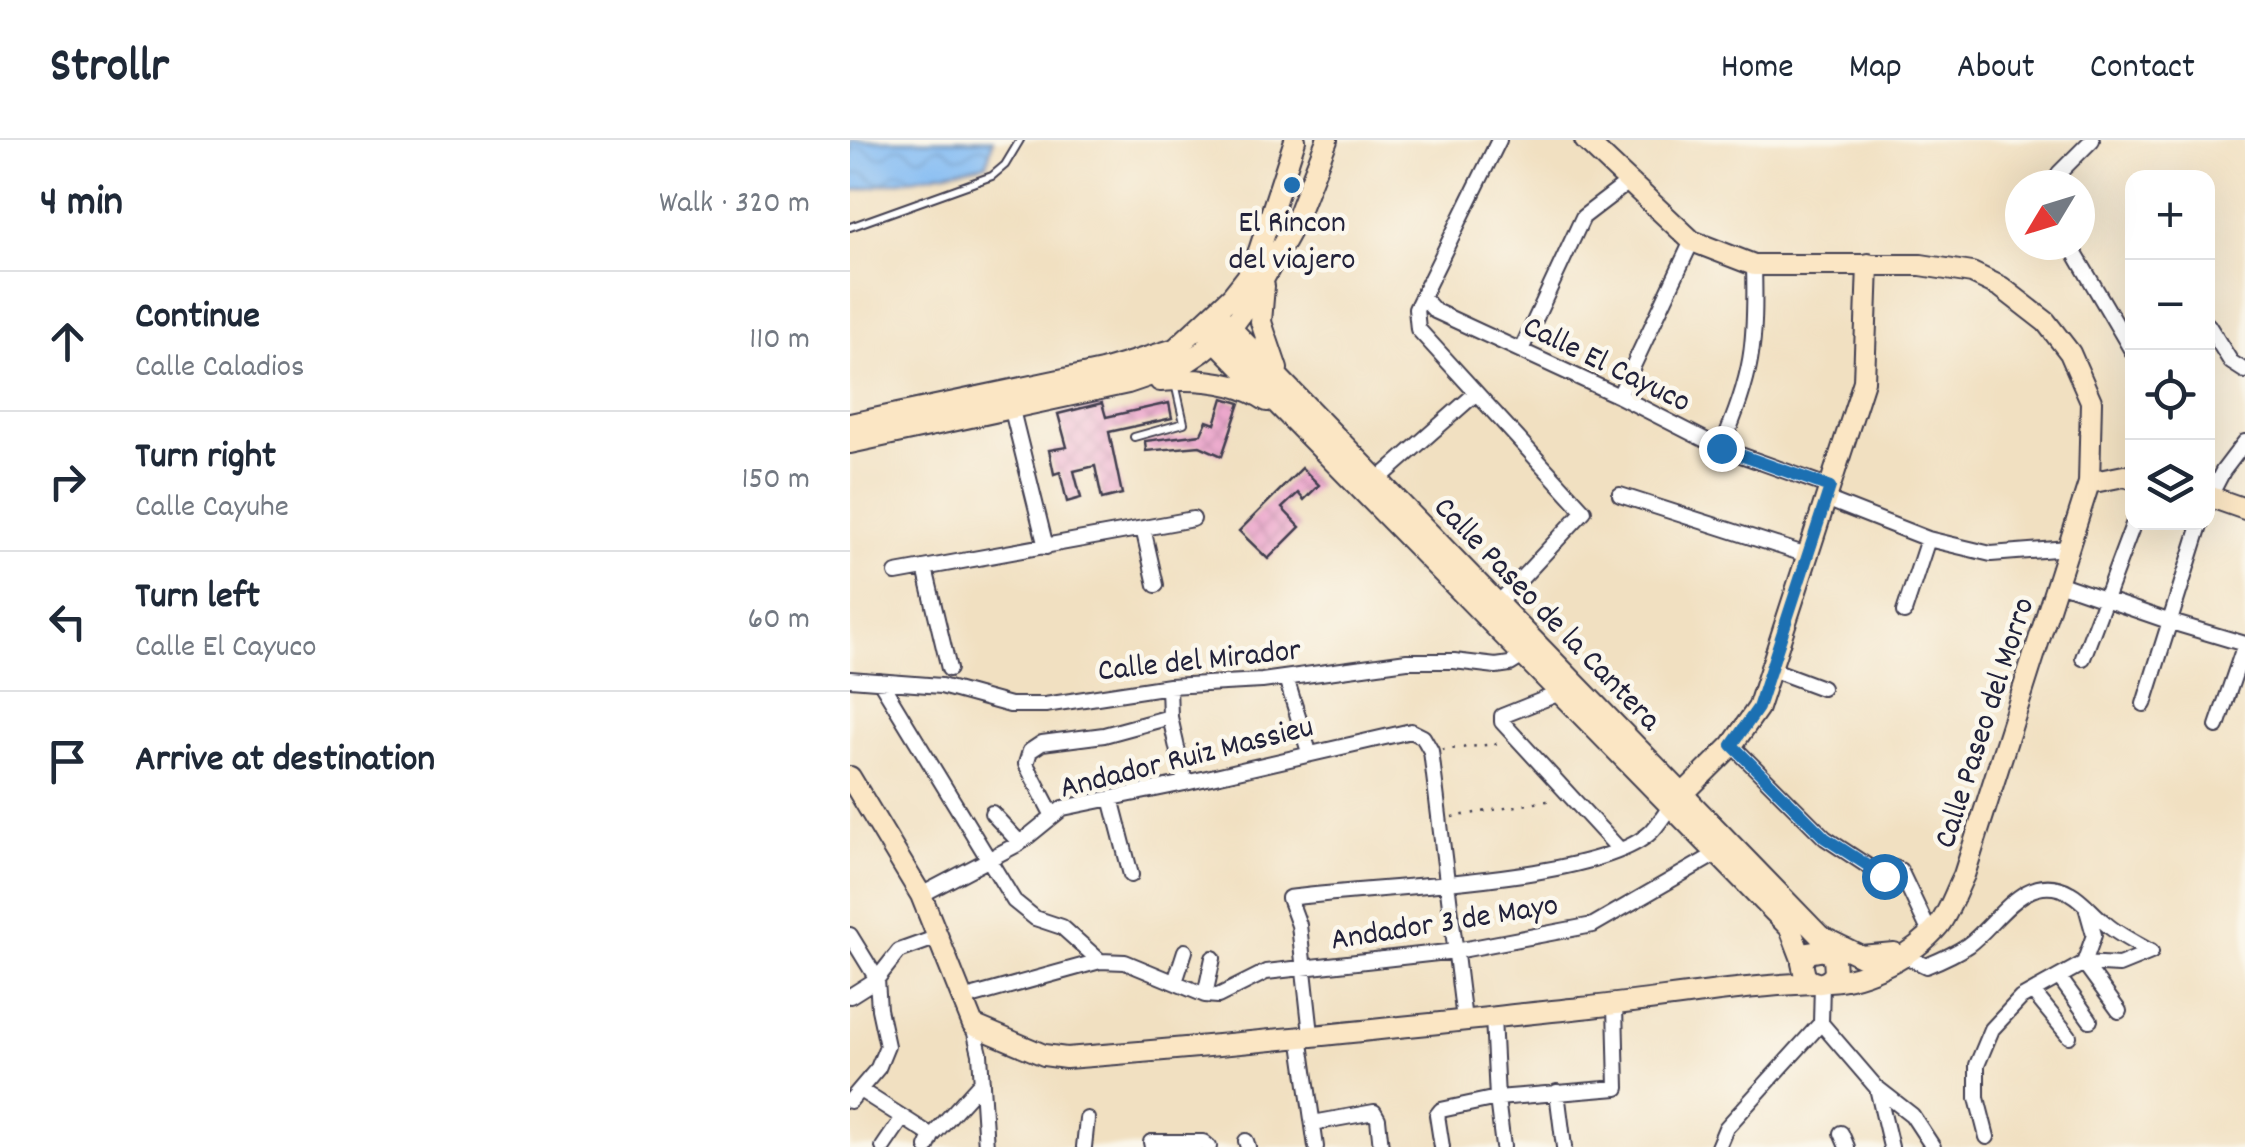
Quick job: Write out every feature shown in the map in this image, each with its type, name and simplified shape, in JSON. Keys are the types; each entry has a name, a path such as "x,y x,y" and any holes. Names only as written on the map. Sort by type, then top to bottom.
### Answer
{"street":[{"path":"1216,328 1259,251 1295,140"},
{"path":"850,424 1128,383 1168,368 1175,349 1216,328 1253,298 1294,224 1328,140"},
{"path":"1492,610 1584,510 1474,394 1418,328 1416,310 1498,140"},
{"path":"1585,140 1692,241 1754,265 1752,360 1744,396 1721,448"},
{"path":"2065,170 2092,140"},
{"path":"1521,350 1583,217 1630,182"},
{"path":"1619,396 1692,241"},
{"path":"2079,260 2131,350"},
{"path":"1316,1147 1304,969 1299,925 1289,898 1518,875 1588,862 1650,834 1677,800 1732,745 1758,708 1864,382 1868,264"},
{"name":"Calle Paseo del Morro","path":"973,1025 1044,1055 1066,1058 1249,1044 1768,985 1846,981 1904,952 1939,925 1964,876 2090,483 2091,401 2070,353 2046,322 2001,287 1972,273 1868,264 1754,265"},
{"path":"1268,269 1262,322 1269,354 1282,380"},
{"name":"Calle El Cayuco","path":"1423,298 1435,310 1721,448 1928,540 1991,554 2068,548"},
{"name":"Calle Paseo de la Cantera","path":"1216,328 1282,380 1371,486 1677,800 1716,854 1790,928 1804,976 1822,983"},
{"name":"Calle Paseo de la Cantera","path":"1216,328 1294,420 1371,486"},
{"path":"2215,336 2232,362 2245,371"},
{"path":"850,443 1010,401 1168,368 1260,396 1294,420"},
{"path":"1371,486 1474,394"},
{"path":"1010,401 1046,547"},
{"path":"2215,487 2245,442"},
{"path":"2090,483 2125,476"},
{"path":"1620,495 1806,555"},
{"path":"2215,500 2245,508"},
{"path":"896,573 1192,519"},
{"path":"1143,528 1156,584"},
{"path":"2082,658 2131,530"},
{"path":"2144,704 2199,530"},
{"path":"1904,612 1928,540"},
{"path":"925,568 948,669"},
{"path":"2058,583 2245,644 2217,726"},
{"name":"Calle Paseo de la Cantera","path":"1492,610 1524,656 1560,694 1820,936 1834,958"},
{"name":"Calle del Mirador","path":"850,678 941,686 1010,706 1044,706 1169,686 1286,678 1408,661 1496,666 1524,656"},
{"path":"1771,669 1822,688"},
{"path":"1286,678 1309,752"},
{"path":"880,681 1014,901 1034,918 1062,927 1100,961"},
{"path":"1169,686 1170,717 1185,784"},
{"path":"1560,694 1502,716 1502,722 1619,849"},
{"path":"1052,816 1026,764 1030,751 1042,743 1104,735 1170,717"},
{"name":"Andador Ruiz Massieu","path":"921,895 1020,844 1064,808 1411,731 1422,737 1431,751"},
{"path":"1732,745 1825,838 1884,876 1895,868 1905,876 1930,933"},
{"path":"1431,751 1464,1020"},
{"path":"850,777 921,895 973,1025 986,1147"},
{"path":"1112,798 1131,875"},
{"path":"992,813 1020,844"},
{"name":"Andador 3 de Mayo","path":"1205,994 1218,996 1266,972 1456,951 1592,925 1716,854"},
{"path":"1820,936 1861,956 1904,952 1926,966 1970,944 2026,891 2042,887 2073,894 2109,927 2151,952 2118,965 2084,962 2022,998 1992,1028 1977,1065 1977,1098 1987,1137"},
{"path":"2084,905 2092,919 2094,935 2084,962"},
{"path":"850,935 878,980 879,1009 888,1046 878,1068 855,1096 902,1119 930,1142 982,1082"},
{"path":"850,996 878,980 899,951 938,937"},
{"path":"1175,982 1185,950"},
{"path":"1718,1147 1726,1128 1821,1024 1822,983 1834,974 1834,958 1819,950 1799,953 1781,980 1768,985"},
{"path":"963,999 1100,961 1125,962 1205,994 1214,958"},
{"path":"2084,962 2119,1011"},
{"path":"2060,977 2090,1020"},
{"path":"2033,992 2069,1036"},
{"path":"1442,1147 1438,1115 1441,1110 1497,1098 1617,1088 1615,1004"},
{"path":"1494,1018 1503,1147"},
{"path":"1821,1024 1876,1088 1912,1115 1933,1147"},
{"path":"1876,1088 1891,1147"},
{"path":"1557,1092 1564,1147"},
{"path":"1313,1122 1374,1112 1381,1147"},
{"path":"883,1147 902,1119"},
{"path":"1084,1147 1087,1119"},
{"path":"982,1120 997,1147"},
{"path":"1152,1147 1151,1142 1206,1144"}],"lane":[{"path":"850,227 992,176 1004,166 1020,140"},
{"path":"1134,437 1184,424 1168,368"}],"path":[{"path":"1431,751 1498,746 1516,737"},
{"path":"1438,819 1549,802 1568,792"}],"water":[{"path":"850,140 993,140 987,164 850,191"}],"building":[{"path":"1223,398 1240,403 1222,456 1200,446 1146,451 1145,441 1201,434 1207,421 1215,424"},
{"path":"1102,403 1106,417 1169,403 1172,418 1109,432 1122,494 1102,499 1095,466 1074,471 1081,498 1067,502 1060,472 1054,474 1049,450 1067,447 1058,414"},
{"path":"1302,468 1319,485 1304,500 1298,493 1282,508 1300,527 1268,559 1239,531"}],"place":[{"name":"El Rincon del viajero","path":"1292,185"}],"route":[{"path":"1721,448 1830,487 1758,708 1732,745 1825,838 1884,876"}]}
